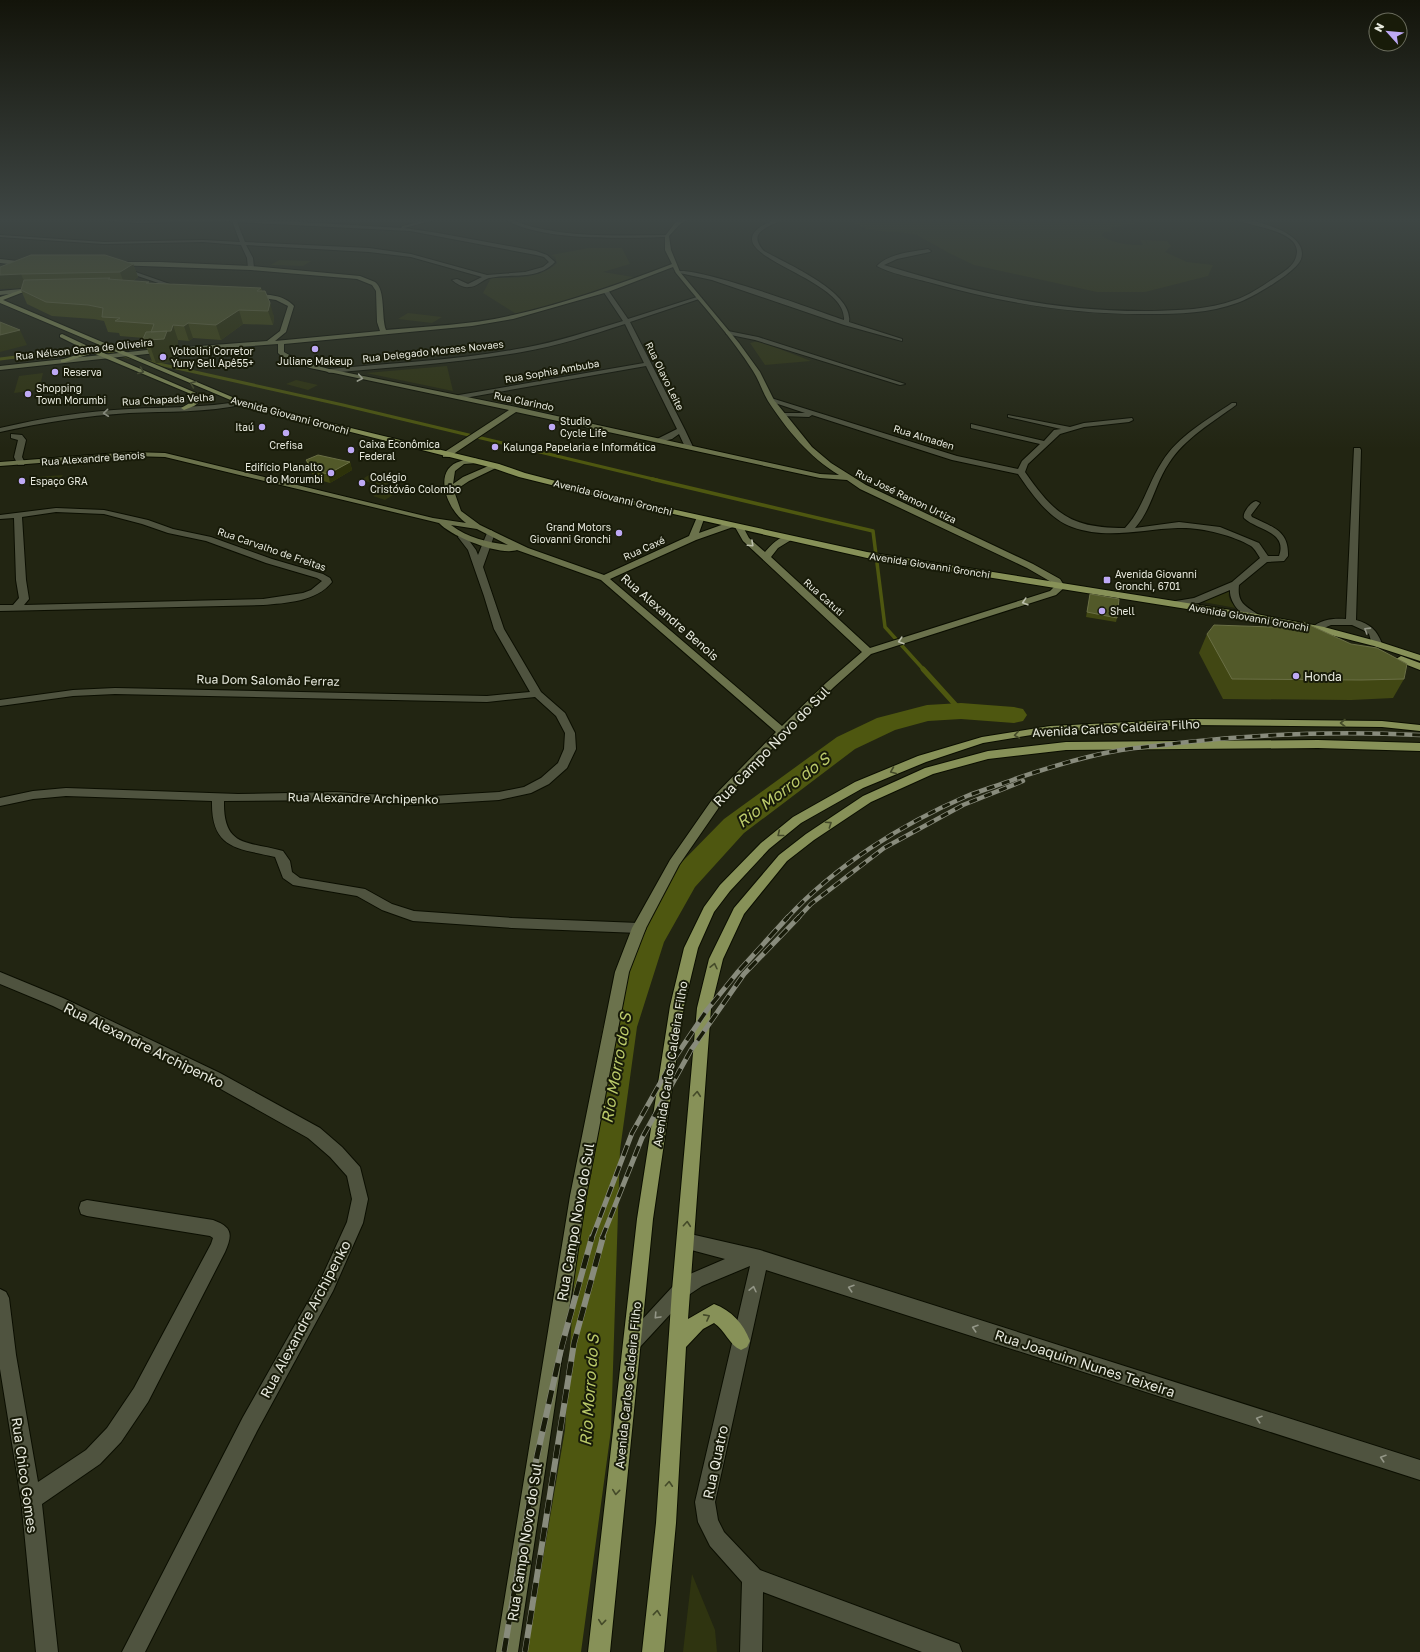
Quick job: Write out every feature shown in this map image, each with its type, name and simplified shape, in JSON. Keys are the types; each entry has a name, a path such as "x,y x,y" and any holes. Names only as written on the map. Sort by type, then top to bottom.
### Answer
{"main road":[{"path":"0,300 13,295"},
{"name":"Avenida Giovanni Gronchi","path":"0,300 242,404 496,466 522,475 700,518 867,555 1317,628 1377,644 1420,658"},
{"name":"Avenida Giovanni Gronchi","path":"55,333 105,356 204,397 250,413"},
{"path":"63,361 95,351 105,346"},
{"path":"184,408 192,405 204,397"},
{"name":"Avenida Giovanni Gronchi","path":"374,444 487,471 522,475"},
{"name":"Avenida Giovanni Gronchi","path":"1341,634 1420,667"},
{"path":"1382,724 1420,720"},
{"name":"Avenida Carlos Caldeira Filho","path":"599,1652 645,1219 677,1006 691,948 709,910 725,888 770,842 797,820 859,785 922,759 982,740 1050,729 1193,722 1382,724 1420,728"},
{"path":"1399,746 1420,740"},
{"name":"Avenida Carlos Caldeira Filho","path":"653,1652 666,1523 681,1290 704,1008 716,959 739,910 783,858 810,837 867,799 929,771 988,755 1066,746 1219,744 1420,747"},
{"path":"678,1343 697,1323 714,1314 724,1318 730,1324 741,1341"}],"street":[{"path":"245,295 279,299 291,306 284,330 278,337 265,343"},
{"path":"379,295 380,322 384,333"},
{"name":"Rua Nélson Gama de Oliveira","path":"0,368 123,354 442,328 513,317 591,295"},
{"name":"Rua Olavo Leite","path":"609,295 627,322 689,447"},
{"name":"Rua José Ramon Urtiza","path":"697,295 728,333 757,372 771,400 809,449 847,478 885,498 1030,566 1057,580 1060,587"},
{"path":"763,295 846,324 900,340"},
{"path":"832,295 846,310 846,324"},
{"path":"987,295 1042,306 1115,313 1195,310 1230,304 1245,299 1251,295"},
{"name":"Rua Delegado Moraes Novaes","path":"330,371 460,360 499,355 564,341 699,298"},
{"path":"365,334 380,322"},
{"path":"284,330 309,339"},
{"path":"728,333 756,338 902,384"},
{"name":"Rua Clarindo","path":"281,342 281,353 283,356 300,363 330,371 516,409 820,476 847,478"},
{"name":"Rua Sophia Ambuba","path":"459,397 648,364"},
{"name":"Rua Almaden","path":"771,400 955,458 1021,472"},
{"name":"Rua Chapada Velha","path":"0,430 68,417 109,412 242,404"},
{"path":"1127,531 1136,523 1156,478 1167,460 1187,439 1234,404"},
{"path":"446,455 516,409"},
{"name":"Rua Almaden","path":"782,415 822,416"},
{"path":"1010,416 1067,428"},
{"path":"1129,420 1067,428 1057,432 1025,463 1021,472 1032,488 1058,516 1074,526 1102,531 1127,531 1179,524 1220,530 1256,545 1265,559"},
{"path":"974,426 1044,443"},
{"path":"659,440 669,437 681,430"},
{"path":"14,436 19,437 22,440 18,458 21,462"},
{"path":"1351,622 1357,450"},
{"name":"Rua Alexandre Benois","path":"0,464 132,454 165,455 303,487 442,522 454,528 462,537 486,544 525,550"},
{"path":"474,461 466,461 452,469 450,472 450,497 458,512 479,527"},
{"path":"450,490 466,480 496,466"},
{"path":"1173,604 1196,601 1235,584 1265,559 1281,559 1284,556 1284,544 1281,536 1274,530 1248,518 1247,515 1256,503"},
{"name":"Rua Carvalho de Freitas","path":"0,517 69,509 113,514 171,531 208,539 264,559 320,576 327,580 322,587 308,594 291,599 263,602 0,608"},
{"path":"454,528 458,512"},
{"path":"16,607 24,599 21,580 18,514"},
{"path":"693,538 700,518"},
{"name":"Rua Caxé","path":"604,578 693,538 735,526"},
{"name":"Rua Catuti","path":"735,526 766,558 868,652"},
{"name":"Rua Alexandre Benois","path":"454,528 479,527 525,550 604,578 782,732"},
{"path":"478,567 491,533"},
{"name":"Rua Alexandre Archipenko","path":"0,802 21,796 59,792 160,794 218,798 336,796 415,801 499,796 527,790 545,781 560,768 570,749 570,733 560,715 548,702 537,694 498,629 489,596 472,550 462,537"},
{"path":"766,558 778,542 788,538"},
{"path":"1235,584 1233,594 1236,603 1256,617"},
{"name":"Rua Campo Novo do Sul","path":"507,1652 578,1196 622,972 639,928 674,863 720,797 782,732 830,685 868,652 1053,593 1060,587"},
{"path":"1317,628 1320,625 1331,622 1351,622 1371,631 1377,644"},
{"name":"Rua Dom Salomão Ferraz","path":"0,703 73,693 114,691 382,695 487,699 537,694"},
{"path":"218,798 220,827 228,838 238,843 279,854 282,857 288,877 297,882 360,892 387,907 413,916 512,923 639,928"},
{"name":"Rua Alexandre Archipenko","path":"0,978 58,1002 215,1078 314,1133 336,1152 354,1172 360,1199 354,1223 327,1285 250,1424 133,1652"},
{"path":"31,1499 93,1457 114,1435 141,1396 218,1246 222,1234 213,1228 87,1208"},
{"name":"Rua Joaquim Nunes Teixeira","path":"686,1240 755,1258 1420,1470"},
{"path":"633,1342 681,1290 702,1278 755,1258"},
{"name":"Rua Quatro","path":"753,1578 717,1539 708,1522 705,1502 741,1341 755,1258"},
{"name":"Rua Chico Gomes","path":"0,1298 7,1355 31,1499 47,1652"},
{"path":"751,1652 753,1578 952,1652"}],"green space":[{"path":"486,295 586,295 568,301 518,315"},
{"path":"408,313 442,317 432,323 398,319"},
{"path":"758,341 811,361 765,365 750,343"},
{"path":"447,366 453,391 366,373"},
{"path":"43,373 39,390 14,393 19,376"},
{"path":"296,380 318,385 308,390 286,384"},
{"path":"372,473 395,479 384,486 361,480"},
{"path":"63,475 58,482 33,484 38,477"},
{"path":"392,485 404,488 385,500 373,496"},
{"path":"1231,588 1229,598 1236,608 1203,602"},
{"path":"692,1574 715,1630 717,1652 683,1652"}],"building":[{"path":"32,295 267,295 270,303 268,311 239,310 216,325 188,323 184,326 173,325 171,331 151,332 154,324 115,321 120,318 102,317 103,308 88,305 46,302"},
{"path":"0,322 20,330 0,335"},
{"path":"167,331 164,339 143,339 146,332"},
{"path":"318,455 350,462 328,474 314,471 306,460"},
{"name":"Shell","path":"1090,594 1119,599 1117,618 1087,612"},
{"path":"1303,622 1351,644 1377,648 1407,664 1404,679 1232,679 1207,634 1214,625 1300,628"}],"waterway":[{"path":"0,359 88,348 133,358"},
{"path":"141,360 343,405 657,480"},
{"path":"652,479 873,531 885,627 924,670"},
{"path":"923,669 961,711"},
{"name":"Rio Morro do S","path":"554,1652 588,1430 601,1150 620,1027 648,941 684,879 734,826 846,743 886,724 927,713 961,711 1014,715"}],"railway":[{"path":"788,917 806,899 848,863 918,819 967,796 1068,762 1094,755 1128,749 1238,737 1329,733 1420,735"},
{"path":"798,918 811,904 884,848 963,805 1023,781"},
{"path":"592,1238 632,1133 672,1062 707,1010 737,973 788,917"},
{"path":"602,1238 642,1138 691,1050 744,974 799,917"},
{"path":"504,1652 537,1456 562,1345 592,1237"},
{"path":"525,1652 574,1343 603,1237"}],"place":[{"name":"Juliane Makeup","path":"315,349"},
{"name":"Voltolini Corretor Yuny Sell Apê55+","path":"163,357"},
{"name":"Reserva","path":"55,372"},
{"name":"Shopping Town Morumbi","path":"28,394"},
{"name":"Itaú","path":"262,427"},
{"name":"Studio Cycle Life","path":"552,427"},
{"name":"Crefisa","path":"286,433"},
{"name":"Kalunga Papelaria e Informática","path":"495,447"},
{"name":"Caixa Econômica Federal","path":"351,450"},
{"name":"Edifício Planalto do Morumbi","path":"331,473"},
{"name":"Espaço GRA","path":"22,481"},
{"name":"Colégio Cristóvão Colombo","path":"362,483"},
{"name":"Grand Motors Giovanni Gronchi","path":"619,533"},
{"name":"Avenida Giovanni Gronchi, 6701","path":"1107,580"},
{"name":"Shell","path":"1102,611"},
{"name":"Honda","path":"1296,676"}]}
